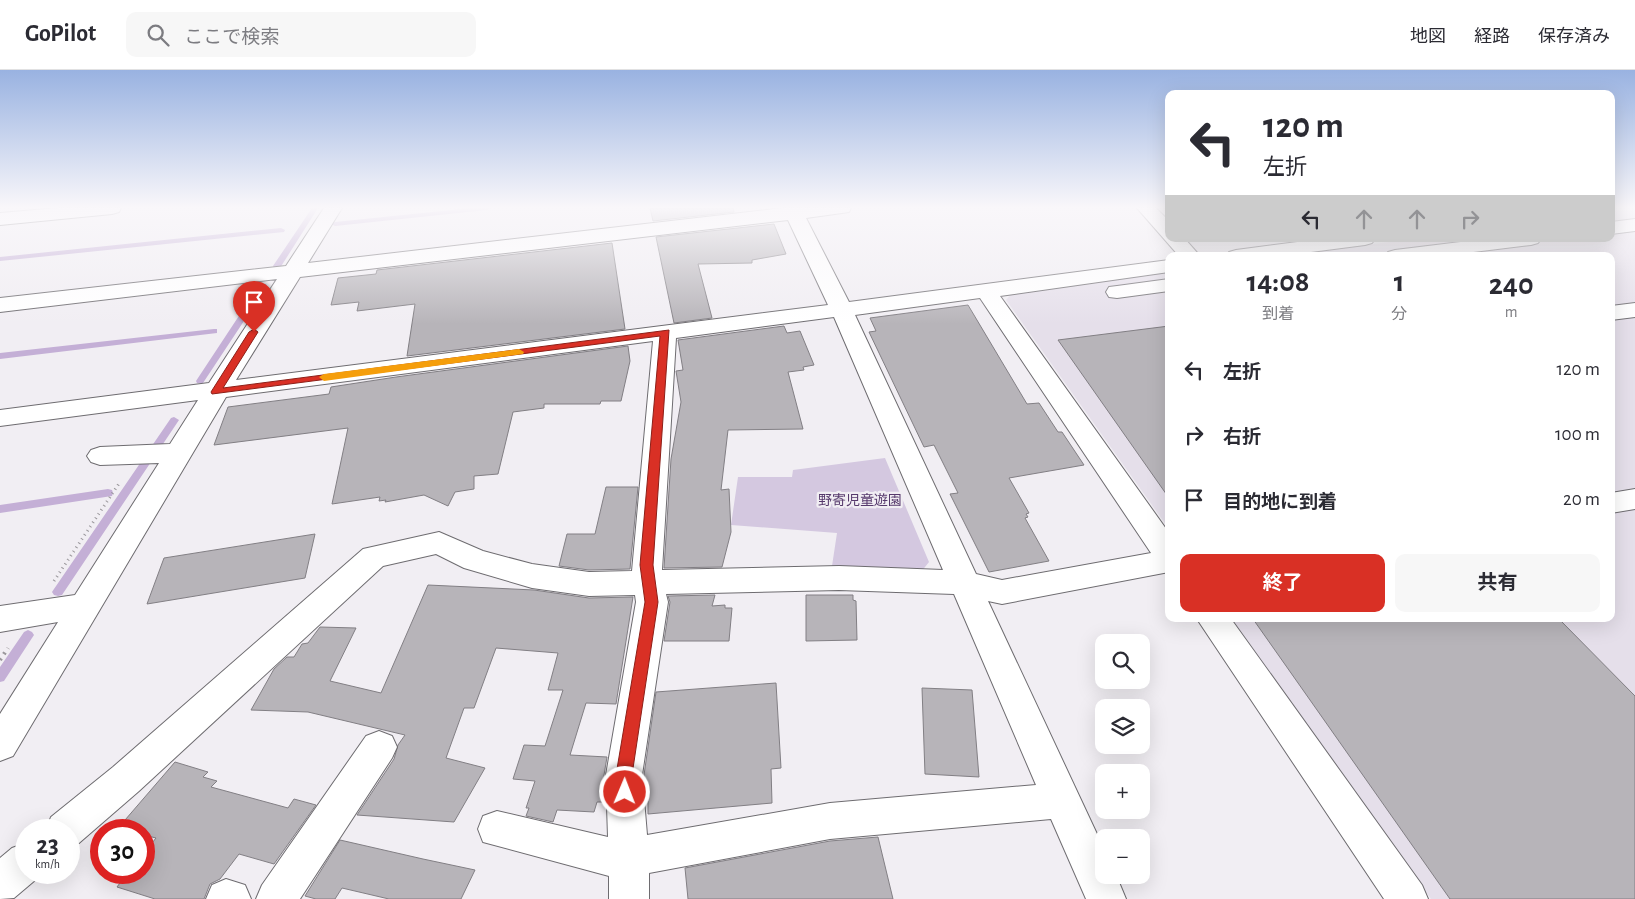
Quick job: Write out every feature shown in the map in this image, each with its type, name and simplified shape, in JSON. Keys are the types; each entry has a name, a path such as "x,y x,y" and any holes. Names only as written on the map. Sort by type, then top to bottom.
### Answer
{"street":[{"path":"0,745 88,605 160,454 216,392 308,247"},
{"path":"0,305 497,247"},
{"path":"811,247 1106,899"},
{"path":"1266,252 1307,247"},
{"path":"1427,252 1470,247"},
{"path":"0,418 216,392 1165,267"},
{"path":"1117,292 1165,286"},
{"path":"986,291 1165,550"},
{"path":"1615,312 1635,310"},
{"path":"629,899 629,859 624,775 652,602 646,565 665,332"},
{"path":"100,456 160,454"},
{"path":"1615,502 1635,499"},
{"path":"78,819 126,779 322,601 374,558 439,543 474,560 532,576 589,584 839,578 963,583 1002,592 1165,562"},
{"path":"0,619 88,605"},
{"path":"1215,622 1408,899"},
{"path":"276,899 379,747"},
{"path":"497,829 629,859 830,822 1062,800"},
{"path":"0,884 15,871"},
{"path":"226,899 231,899"}],"shaded area":[{"path":"1354,247 1635,247 1635,899 1431,899 1234,622 1615,622 1615,252 1313,252"},
{"path":"1165,273 1165,523 1006,300 1012,293"}],"green space":[{"name":"野寄児童遊園","path":"885,458 929,562 921,572 832,566 837,533 731,525 738,477 792,477 793,470"}],"building":[{"path":"580,247 613,247 625,329 407,356 415,304 357,311 359,302 331,305 338,278 376,274 377,270"},
{"path":"658,247 783,247 786,254 752,260 752,263 698,264 712,318 674,323"},
{"path":"968,305 1027,404 1039,403 1058,432 1062,432 1084,465 1009,478 1029,513 1026,514 1028,517 1025,518 1049,561 989,572 950,494 958,493 934,445 924,447 869,332 876,331 870,318"},
{"path":"784,326 787,333 800,331 814,365 803,367 804,370 788,372 803,429 728,430 721,490 729,489 731,532 722,567 664,568 671,459 681,402 676,371 683,370 678,340"},
{"path":"1165,327 1165,492 1058,340"},
{"path":"628,346 630,361 621,401 601,401 600,404 544,404 544,408 513,412 498,474 474,476 474,489 455,492 448,506 424,495 385,502 386,500 379,501 380,497 332,504 348,428 214,445 228,407 329,394 331,387 396,377"},
{"path":"606,487 638,487 630,569 589,570 559,566 567,534 595,534"},
{"path":"315,534 305,578 147,604 164,558"},
{"path":"428,585 534,590 589,598 633,597 616,704 586,703 570,755 607,757 604,775 605,802 597,802 594,812 557,810 553,822 526,816 529,808 526,808 535,781 513,779 524,745 545,746 563,690 548,690 558,653 496,648 474,708 464,708 446,758 485,768 454,822 357,815 394,759 398,745 405,735 308,712 251,710 274,669 287,657 294,657 302,644 308,643 320,627 356,628 330,681 381,693"},
{"path":"715,595 712,606 725,605 725,608 732,608 729,641 664,641 670,602 668,596"},
{"path":"806,595 853,595 853,600 856,601 857,640 806,641"},
{"path":"1255,622 1562,622 1635,696 1635,899 1450,899"},
{"path":"776,683 781,768 771,769 772,803 648,814 644,775 656,692"},
{"path":"922,688 972,690 979,777 925,774"},
{"path":"175,762 208,772 203,777 217,781 211,787 288,808 294,799 316,805 274,864 239,854 220,879 210,884 204,899 155,899 117,887 119,884 155,884 155,819 126,819"},
{"path":"878,837 893,899 688,899 685,868 830,841"},
{"path":"340,840 475,870 461,899 389,899 342,888 335,899 316,899 305,896"}],"waterway":[{"path":"0,259 119,247"},
{"path":"277,266 290,247"},
{"path":"200,381 263,286"},
{"path":"0,356 214,331"},
{"path":"58,592 174,420"},
{"path":"0,509 108,493"},
{"path":"0,677 28,635"}],"slow traffic":[{"path":"324,377 519,352"}],"route":[{"path":"254,332 216,392 665,332 646,565 652,602 624,775 625,792"}]}
